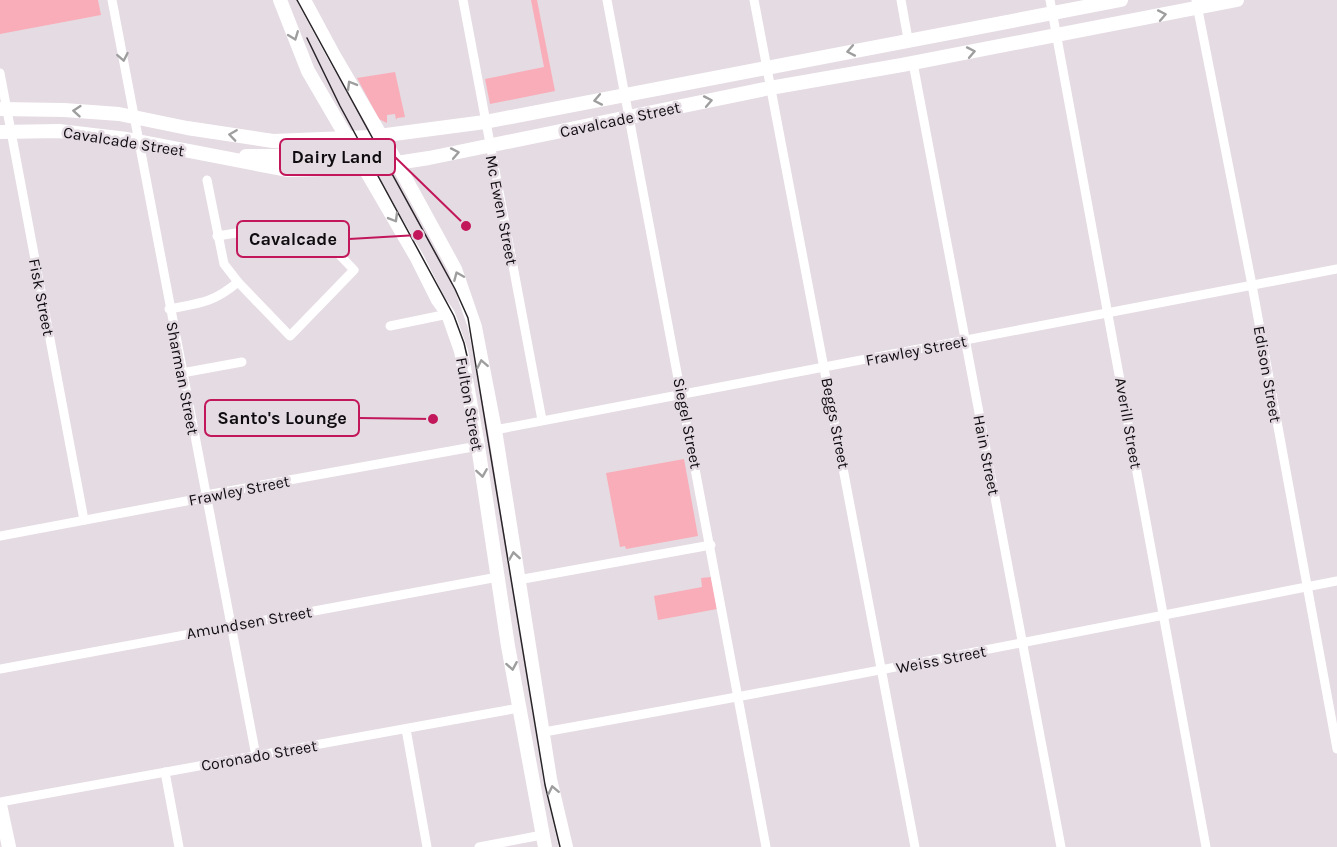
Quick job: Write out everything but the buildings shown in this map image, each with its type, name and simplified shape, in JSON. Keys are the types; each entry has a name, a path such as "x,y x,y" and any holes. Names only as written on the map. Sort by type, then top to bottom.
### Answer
{"main road":[{"name":"Fulton Street","path":"280,0 308,71 448,314 461,351 519,708 544,841"},
{"name":"Fulton Street","path":"304,0 380,136 398,163 455,269 475,327 495,430 550,778 566,847"},
{"name":"Cavalcade Street","path":"3,109 64,110 135,117 187,128 273,141 374,143 380,136 485,122 908,39 1051,7 1121,0"},
{"name":"Cavalcade Street","path":"5,132 59,131 138,141 287,170 364,168 490,146 770,88 1057,35 1197,4 1237,0"},
{"path":"214,156 275,156 350,144"},
{"path":"0,803 9,847"}],"street":[{"name":"Sharman Street","path":"112,0 169,309 256,756"},
{"name":"Mc Ewen Street","path":"463,0 542,420"},
{"name":"Siegel Street","path":"607,0 766,847"},
{"name":"Beggs Street","path":"754,0 915,847"},
{"path":"901,0 908,39"},
{"name":"Edison Street","path":"1197,4 1252,285 1337,749"},
{"name":"Averill Street","path":"1051,7 1206,847"},
{"name":"Hain Street","path":"913,63 1061,847"},
{"name":"Fisk Street","path":"0,73 5,132 84,520"},
{"path":"207,180 224,264 238,282 290,336 354,270 331,246"},
{"path":"217,236 249,231 303,236"},
{"name":"Frawley Street","path":"495,430 1337,269"},
{"path":"169,309 208,302 224,294 238,282"},
{"path":"390,327 448,314"},
{"path":"182,373 243,362"},
{"name":"Frawley Street","path":"0,536 197,499 206,495 478,446"},
{"path":"518,580 711,545"},
{"name":"Amundsen Street","path":"0,669 498,577"},
{"name":"Weiss Street","path":"544,732 615,721 883,670 1337,580"},
{"name":"Coronado Street","path":"0,803 519,708"},
{"path":"406,729 427,847"},
{"path":"165,772 179,847"},
{"path":"479,847 544,841"}],"shaded area":[{"path":"0,0 98,0 101,15 0,34"},
{"path":"531,0 537,0 555,91 490,104 485,79 544,67"},
{"path":"395,72 405,117 396,120 395,114 387,115 387,123 379,119 357,78"},
{"path":"684,459 698,536 626,549 625,546 620,547 606,473"},
{"path":"711,577 717,609 658,620 654,596 702,587 701,578"}],"tram line":[{"path":"297,0 455,289 468,318 545,785 560,847"},
{"path":"307,38 340,106 454,316 467,356"}],"place":[{"name":"Dairy Land","path":"466,226"},
{"name":"Cavalcade","path":"418,235"},
{"name":"Santo's Lounge","path":"433,419"}]}
